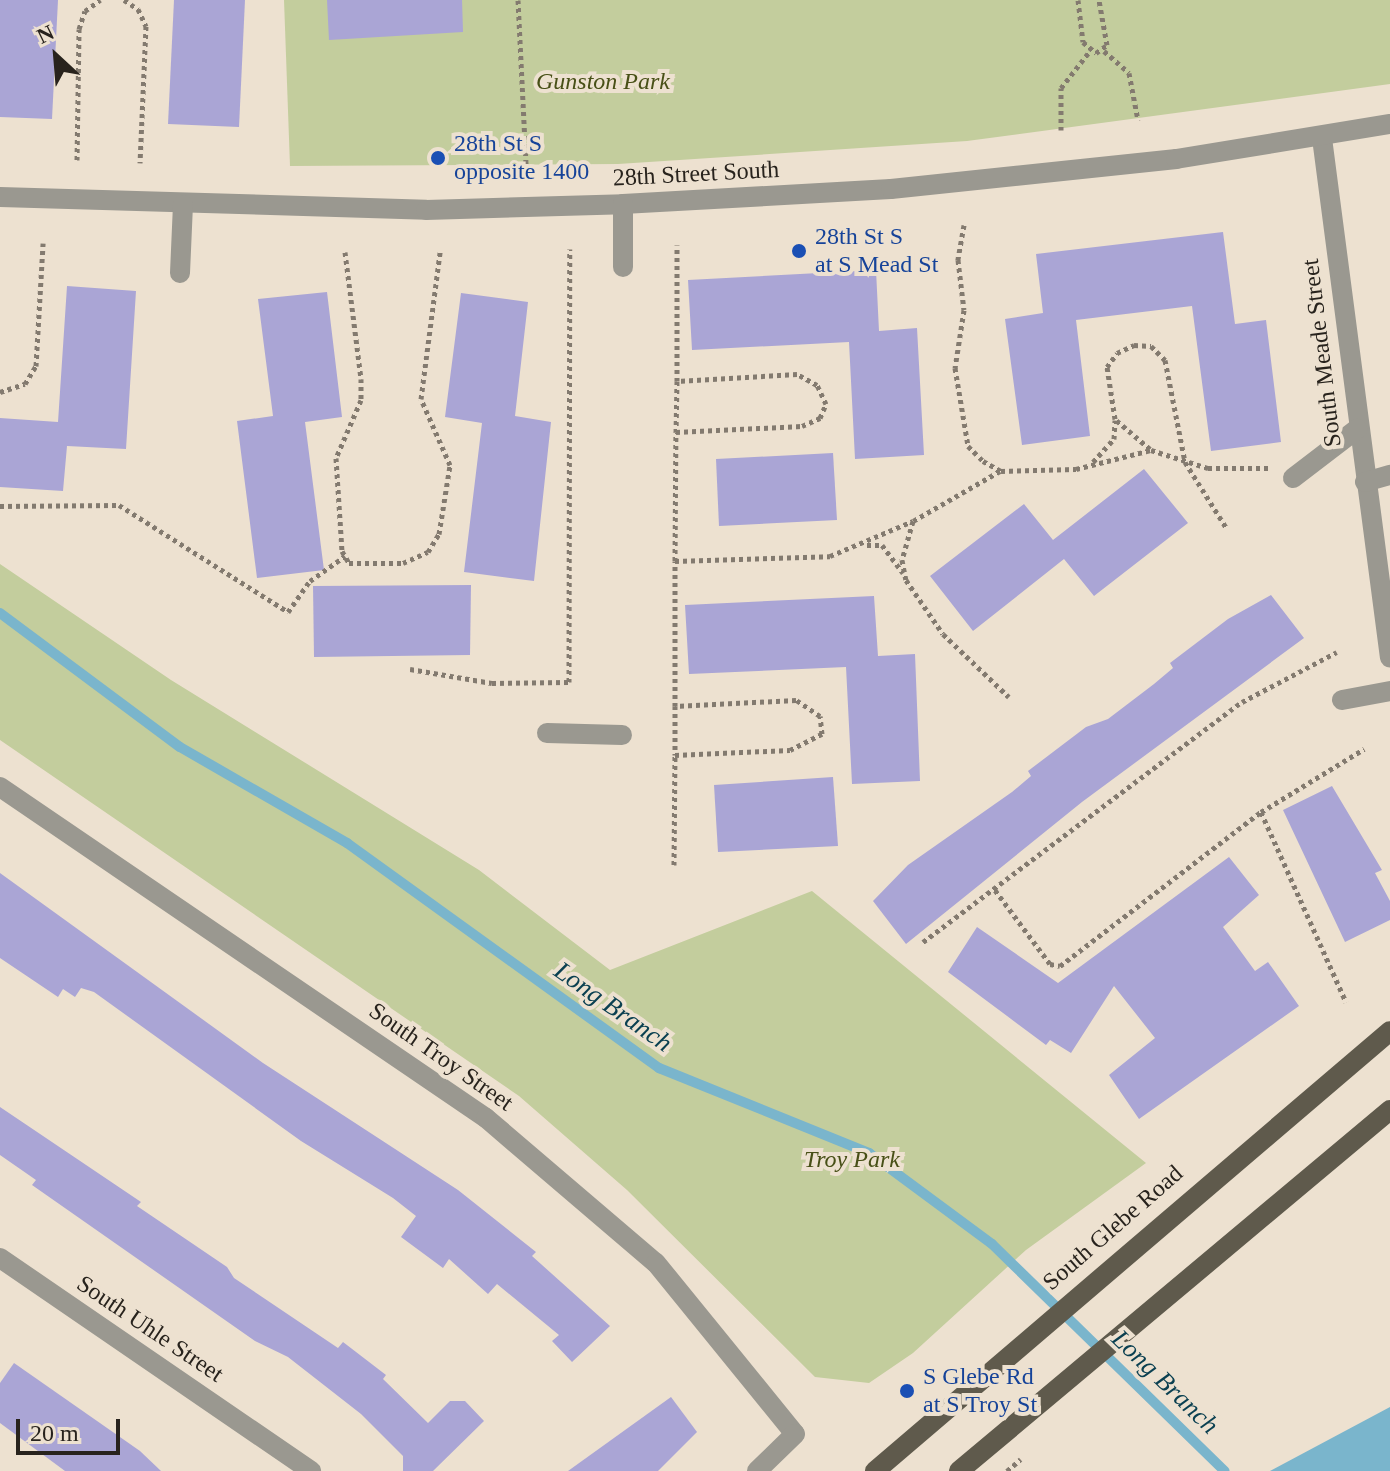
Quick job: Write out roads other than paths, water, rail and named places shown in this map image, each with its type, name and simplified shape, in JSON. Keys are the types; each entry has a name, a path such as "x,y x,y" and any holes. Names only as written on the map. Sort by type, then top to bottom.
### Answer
{"main road":[{"name":"South Glebe Road","path":"875,1471 1148,1233 1390,1031"},
{"path":"959,1471 1390,1110"}],"street":[{"name":"28th Street South","path":"0,197 183,205 426,210 623,204 891,189 1322,138 1390,124"},
{"name":"South Meade Street","path":"1322,138 1357,429 1390,658"},
{"path":"623,204 623,267"},
{"path":"180,273 183,205"},
{"path":"1284,473 1357,429"},
{"path":"1365,482 1390,475"},
{"path":"1342,700 1390,691"},
{"path":"547,733 622,735"},
{"name":"South Troy Street","path":"0,787 486,1118 656,1263 795,1434 757,1471"},
{"name":"South Uhle Street","path":"0,1258 311,1471"}],"water":[{"path":"1390,1407 1390,1471 1270,1471"}],"waterway":[{"name":"Long Branch","path":"0,613 180,747 347,843 659,1068 869,1153 992,1244 1225,1471"}],"place":[{"name":"28th St S opposite 1400","path":"438,158"},
{"name":"28th St S at S Mead St","path":"799,251"},
{"name":"S Glebe Rd at S Troy St","path":"907,1391"}],"park label":[{"name":"Gunston Park","path":"603,82"},
{"name":"Troy Park","path":"852,1160"}]}
